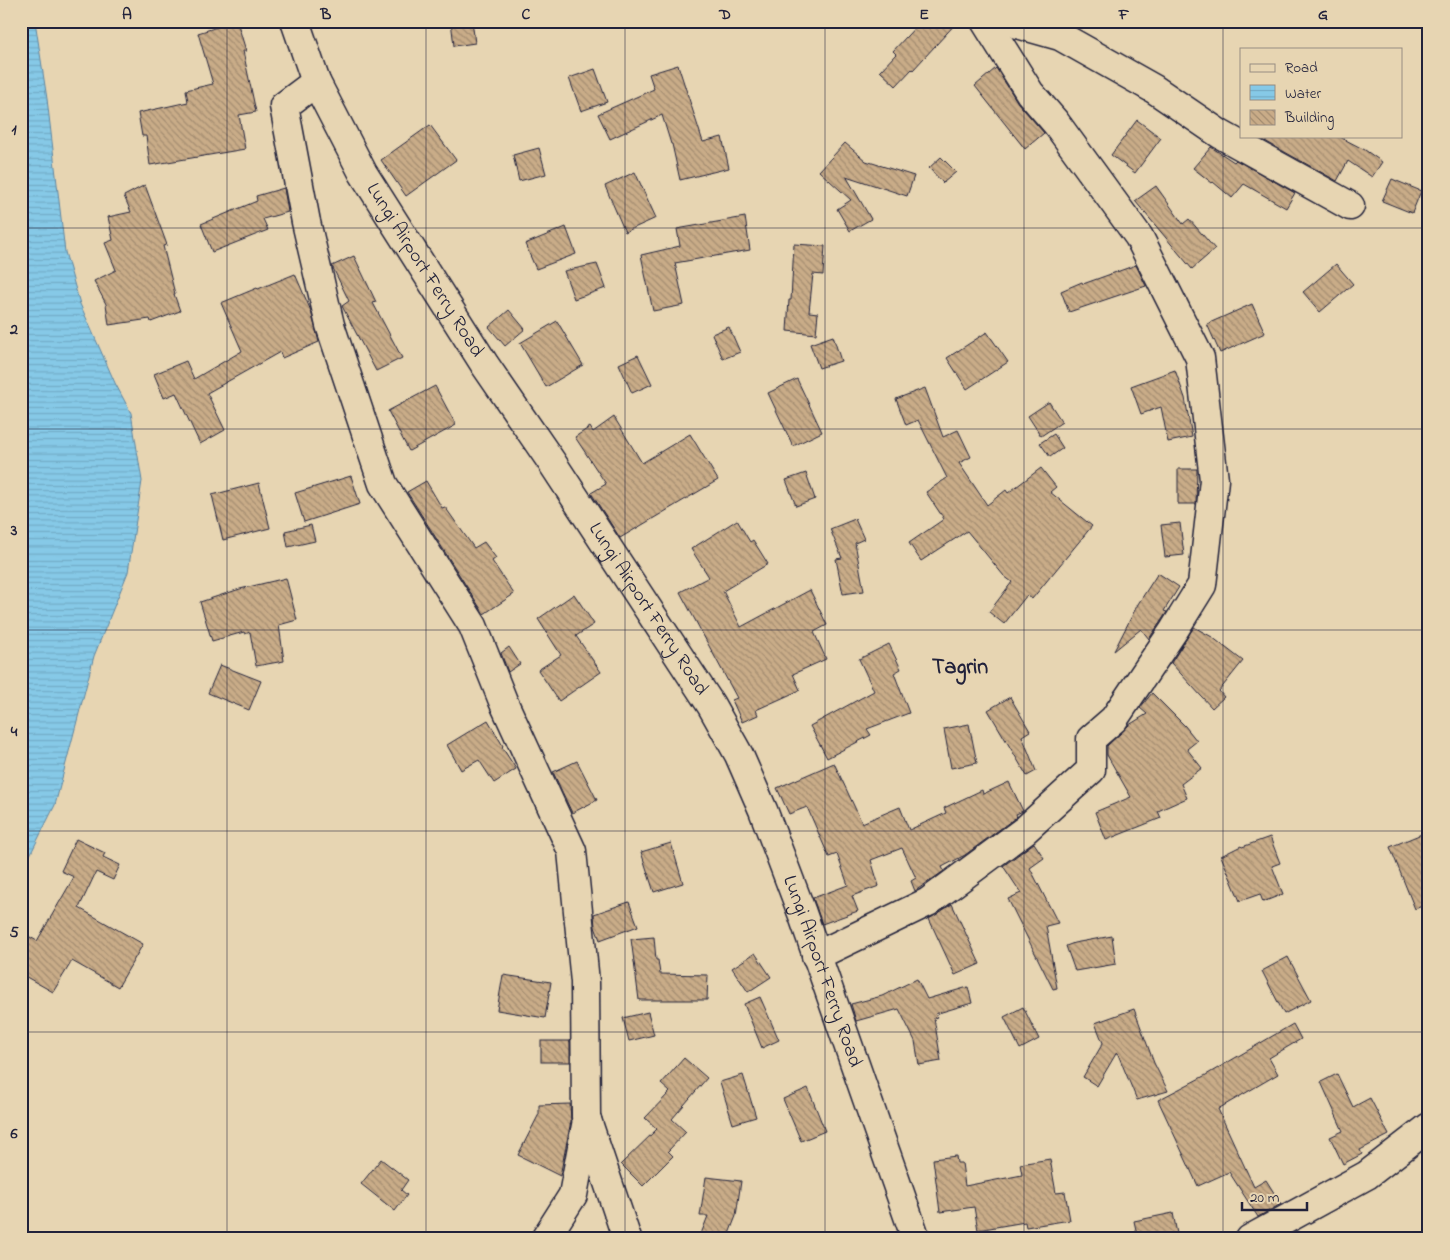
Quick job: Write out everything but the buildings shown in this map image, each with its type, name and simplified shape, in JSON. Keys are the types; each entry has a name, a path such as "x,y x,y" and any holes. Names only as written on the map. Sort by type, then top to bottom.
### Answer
{"street":[{"name":"Lungi Airport Ferry Road","path":"295,21 316,82 368,181 485,365 551,461 711,705 739,755 763,810 916,1239"},
{"path":"816,956 928,902 1026,830 1091,770 1090,739 1114,720 1202,584 1214,480 1200,358 1139,236 1056,123 1030,93 986,21"},
{"path":"1007,21 1060,36 1154,89 1220,134 1350,206"},
{"path":"316,82 284,106 306,222 330,325 383,484 473,626 503,701 572,851 585,982 587,1118 573,1195 545,1239"},
{"path":"587,1118 627,1239"},
{"path":"1250,1239 1367,1175 1429,1127"}],"water":[{"path":"21,21 35,21 47,99 65,252 80,304 115,383 131,413 142,481 128,572 94,656 55,805 21,873"}],"district":[{"name":"Tagrin","path":"960,668"}]}
